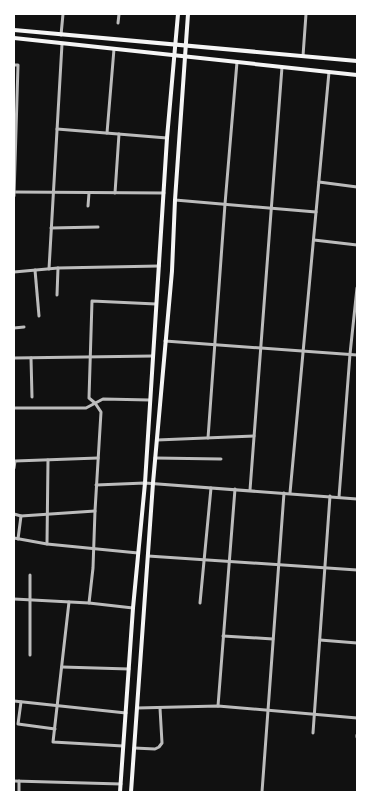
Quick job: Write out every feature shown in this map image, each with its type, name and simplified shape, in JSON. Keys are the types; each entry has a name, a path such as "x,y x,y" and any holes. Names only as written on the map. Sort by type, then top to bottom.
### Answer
{"main road":[{"path":"120,792 132,608 145,483 167,138 178,14"},
{"path":"131,792 153,483 172,271 175,200 188,14"},
{"path":"14,30 357,61"},
{"path":"14,38 357,74"}],"street":[{"path":"61,35 63,14"},
{"path":"118,23 119,14"},
{"path":"303,56 306,14"},
{"path":"49,269 62,44"},
{"path":"107,133 114,49"},
{"path":"208,438 236,62"},
{"path":"14,65 18,65 14,196"},
{"path":"250,490 282,67"},
{"path":"290,493 329,72"},
{"path":"57,129 167,138"},
{"path":"115,193 119,134"},
{"path":"319,182 357,187"},
{"path":"14,192 164,193"},
{"path":"88,206 89,192"},
{"path":"175,200 316,212"},
{"path":"51,228 98,227"},
{"path":"314,240 357,245"},
{"path":"14,272 58,268 159,266"},
{"path":"57,295 58,268"},
{"path":"35,270 39,316"},
{"path":"339,497 350,354 357,288"},
{"path":"89,603 94,549 96,485 101,412 96,403 89,398 92,302 156,304"},
{"path":"14,328 24,327"},
{"path":"165,341 357,355"},
{"path":"14,358 153,356"},
{"path":"31,358 32,397"},
{"path":"14,408 86,408 103,399 150,400"},
{"path":"157,440 254,436"},
{"path":"14,468 15,461 98,458"},
{"path":"155,458 221,459"},
{"path":"47,544 48,460"},
{"path":"96,485 153,483 357,499"},
{"path":"200,603 211,488"},
{"path":"218,706 234,489"},
{"path":"262,792 284,493"},
{"path":"313,733 330,496"},
{"path":"14,514 21,516 95,511"},
{"path":"21,516 16,538 47,544 138,553"},
{"path":"148,556 357,570"},
{"path":"30,575 30,655"},
{"path":"14,599 89,603 132,608"},
{"path":"69,602 53,742 123,746"},
{"path":"223,636 273,638"},
{"path":"320,640 357,644"},
{"path":"62,667 129,669"},
{"path":"14,701 126,713"},
{"path":"21,702 18,724 55,729"},
{"path":"137,708 218,706 357,718"},
{"path":"134,748 155,749 162,743 160,708"},
{"path":"14,781 121,784"},
{"path":"19,781 19,792"}]}
